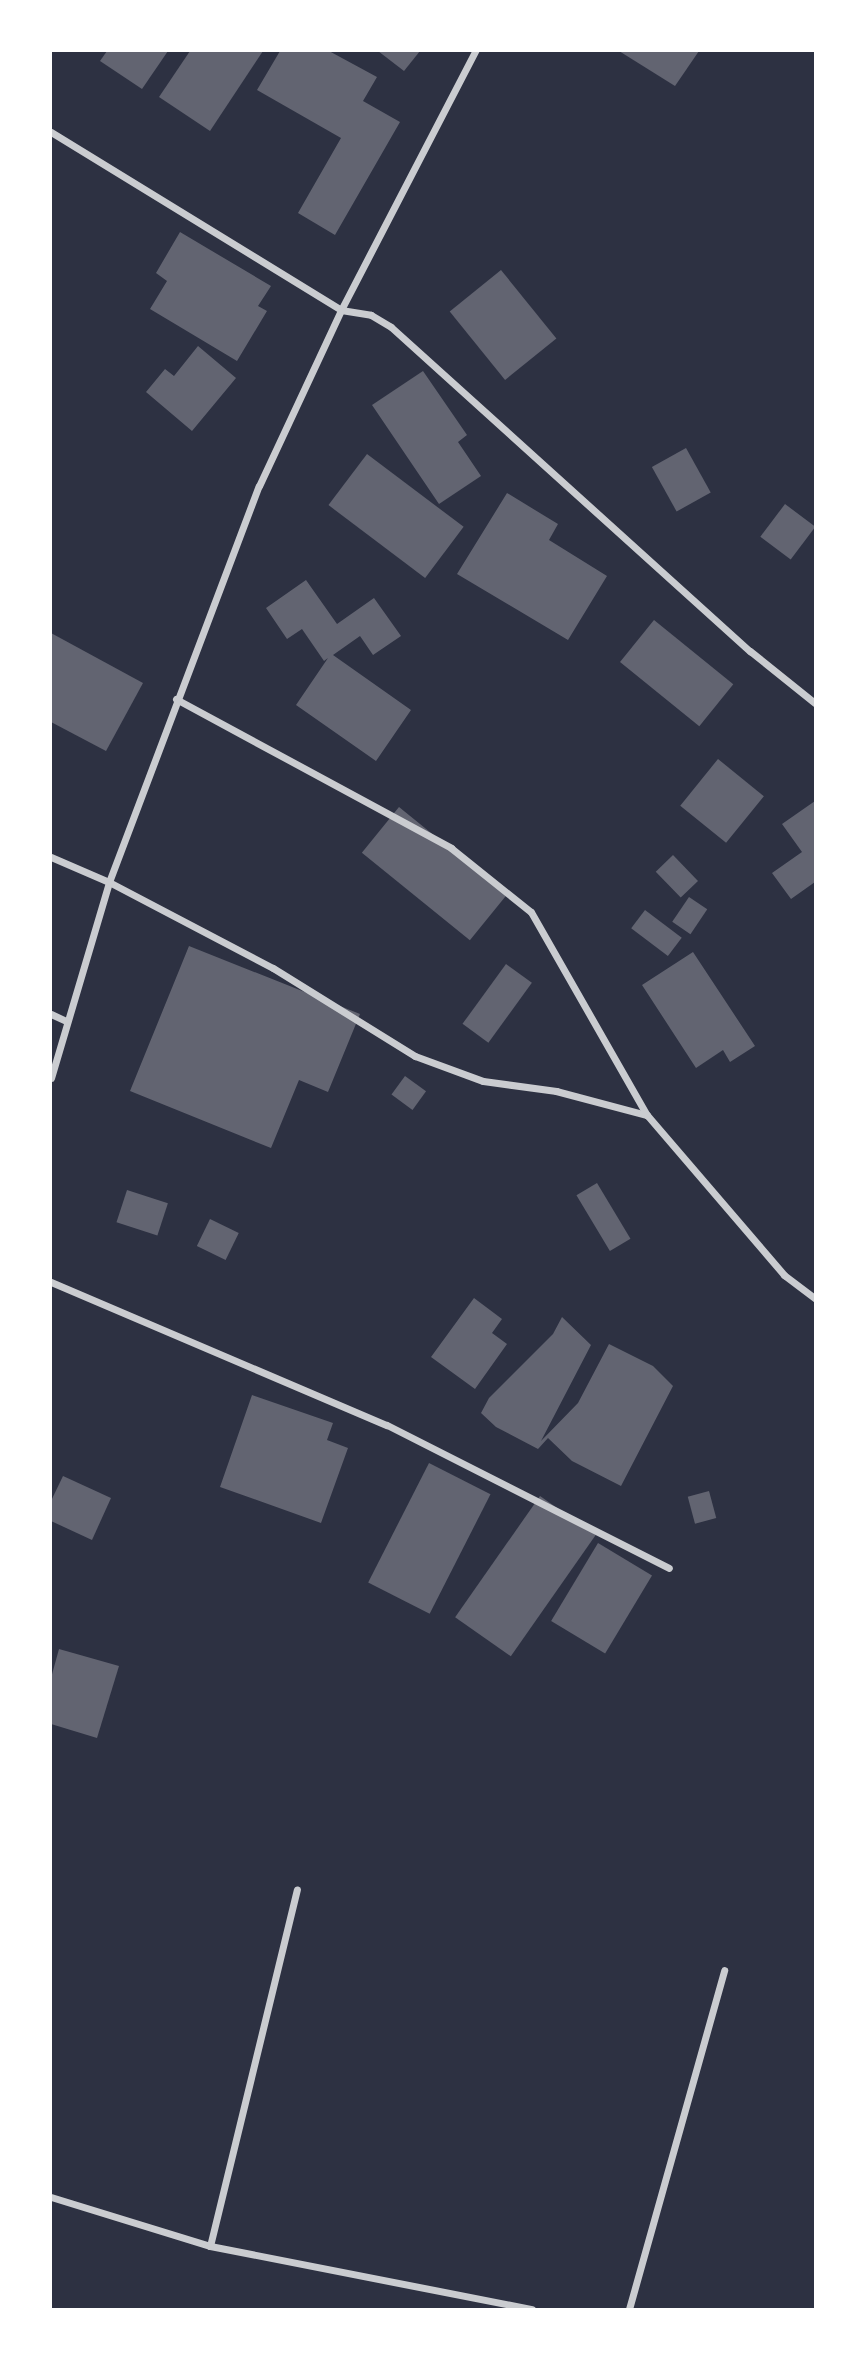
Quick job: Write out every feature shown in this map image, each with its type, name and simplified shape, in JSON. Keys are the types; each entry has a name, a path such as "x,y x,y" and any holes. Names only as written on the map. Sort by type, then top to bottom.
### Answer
{"street":[{"path":"51,1078 110,882 176,699 259,486 341,310 475,51"},
{"path":"51,132 341,310 371,315 429,357 750,651 815,703"},
{"path":"176,699 452,848 488,874 531,912 647,1115 775,1265 815,1298"},
{"path":"51,857 110,882 273,968 415,1056 483,1081 556,1091 647,1115"},
{"path":"51,1014 66,1021"},
{"path":"51,1282 387,1425 669,1568"},
{"path":"210,2246 297,1889"},
{"path":"629,2309 724,1970"},
{"path":"51,2197 210,2246 532,2309"}],"building":[{"path":"107,51 168,51 142,89 100,61"},
{"path":"190,51 263,51 210,131 159,97"},
{"path":"280,51 329,51 377,77 363,101 400,122 335,235 298,213 341,138 257,90"},
{"path":"378,51 420,51 404,71"},
{"path":"619,51 699,51 675,86"},
{"path":"180,232 271,286 258,306 267,311 237,361 150,309 167,281 156,273"},
{"path":"501,270 556,338 505,380 450,312"},
{"path":"198,346 236,378 192,431 146,392 165,369 174,376"},
{"path":"423,371 467,435 458,442 481,476 439,504 372,405"},
{"path":"686,448 711,493 677,512 652,467"},
{"path":"367,454 464,527 425,578 328,505"},
{"path":"507,493 558,524 549,540 607,576 568,640 457,574"},
{"path":"785,504 815,527 791,560 760,537"},
{"path":"306,580 337,624 374,598 401,636 373,655 360,636 333,655 411,710 376,761 296,705 328,658 324,661 302,629 287,639 266,608"},
{"path":"654,620 733,684 699,726 620,662"},
{"path":"51,633 143,683 106,751 51,722"},
{"path":"718,759 764,796 726,843 680,806"},
{"path":"815,801 815,882 791,899 772,873 802,852 782,824"},
{"path":"399,807 507,894 470,940 362,853"},
{"path":"673,855 698,881 681,898 656,872"},
{"path":"689,897 707,909 690,934 672,922"},
{"path":"645,910 682,938 668,956 631,928"},
{"path":"189,946 360,1014 328,1092 299,1080 271,1148 130,1091"},
{"path":"693,952 755,1046 730,1062 723,1050 696,1068 642,985"},
{"path":"506,964 532,983 488,1043 463,1024"},
{"path":"405,1076 426,1091 413,1110 391,1095"},
{"path":"597,1183 630,1239 610,1251 576,1195"},
{"path":"127,1190 168,1203 157,1236 116,1222"},
{"path":"210,1219 239,1233 226,1260 197,1246"},
{"path":"474,1298 502,1319 492,1333 507,1344 475,1389 431,1357"},
{"path":"562,1317 591,1345 541,1441 578,1403 609,1344 653,1366 673,1386 621,1486 572,1461 548,1438 538,1449 496,1427 481,1413 489,1398 553,1334"},
{"path":"252,1395 333,1423 327,1440 348,1448 321,1523 220,1487"},
{"path":"429,1463 490,1494 430,1614 368,1582"},
{"path":"63,1476 111,1498 92,1540 51,1521 51,1501"},
{"path":"709,1491 716,1518 695,1524 688,1497"},
{"path":"540,1496 596,1535 511,1656 455,1617"},
{"path":"598,1543 652,1575 605,1653 551,1621"},
{"path":"59,1649 119,1666 97,1738 51,1724 51,1678"}]}
